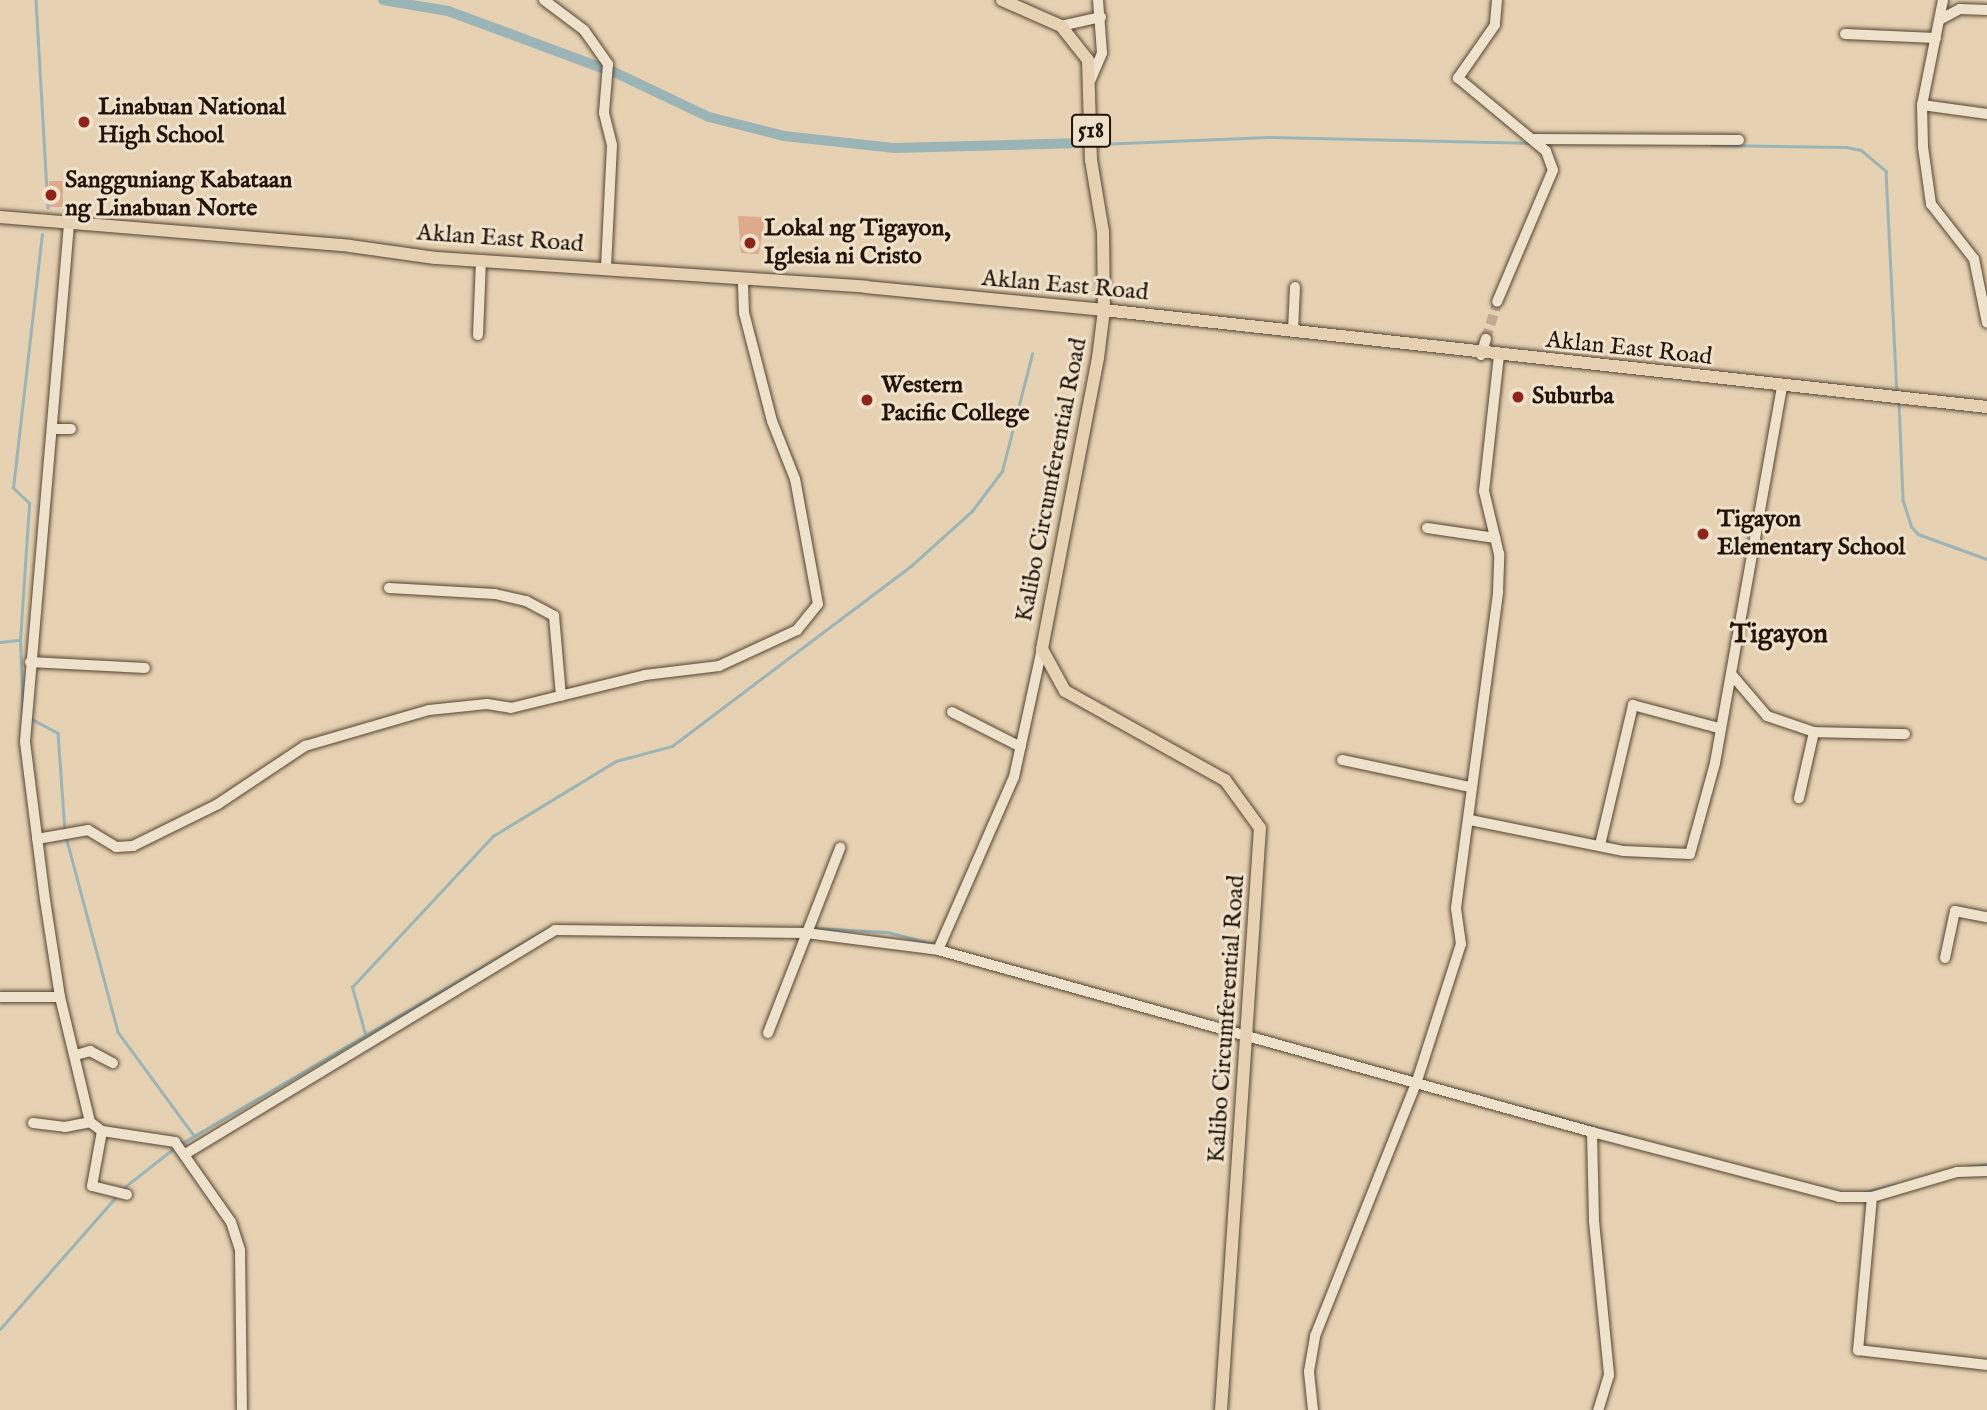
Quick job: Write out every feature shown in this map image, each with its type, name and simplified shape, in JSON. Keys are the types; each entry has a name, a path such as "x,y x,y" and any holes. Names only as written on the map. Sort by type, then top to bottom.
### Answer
{"main road":[{"name":"Kalibo Circumferential Road","path":"1002,0 1061,26 1082,48 1091,79 1091,160 1103,232 1104,310 1042,649 1065,691 1225,780 1260,828 1222,1410"},
{"name":"Aklan East Road","path":"0,217 481,260 1104,310 1915,403 1987,407"}],"street":[{"path":"544,0 584,30 608,64 604,113 612,145 606,268"},
{"path":"1091,79 1101,63 1101,17 1098,0"},
{"path":"1497,0 1495,25 1458,78 1534,139 1546,151 1553,170 1497,302"},
{"path":"1943,0 1922,105 1931,204 1974,259 1985,291 1987,323"},
{"path":"1941,19 1960,9 1987,10"},
{"path":"1061,26 1101,17"},
{"path":"1845,34 1936,38"},
{"path":"1922,105 1987,114"},
{"path":"1534,139 1739,140"},
{"path":"69,224 25,742 60,997 90,1122 102,1131 159,1136 187,1153 231,1222 240,1250 242,1410"},
{"path":"478,335 481,260"},
{"path":"37,839 88,830 116,846 134,846 218,804 305,746 429,710 487,704 511,708 645,676 719,666 797,631 818,604 794,479 772,421 744,313 743,280"},
{"path":"1293,330 1295,287"},
{"path":"1481,355 1486,339"},
{"path":"1313,1410 1309,1371 1315,1336 1416,1084 1459,954 1456,908 1471,820 1470,787 1493,645 1499,554 1484,491 1499,356"},
{"path":"1471,820 1600,845 1690,854 1715,763 1719,728 1732,675 1782,388"},
{"path":"52,429 71,429"},
{"path":"1427,528 1495,538"},
{"path":"389,588 495,594 526,601 554,617 561,696"},
{"path":"938,950 1014,777 1042,649"},
{"path":"30,662 145,668"},
{"path":"1732,675 1767,716 1814,732 1905,734"},
{"path":"1600,845 1633,705 1719,728"},
{"path":"952,712 1021,747"},
{"path":"1799,798 1814,732"},
{"path":"1342,760 1470,787"},
{"path":"768,1034 841,848"},
{"path":"1945,958 1955,911 1987,917"},
{"path":"187,1153 555,930 806,933 938,950 1416,1084 1839,1197 1872,1197 1957,1172 1987,1171"},
{"path":"0,997 60,997"},
{"path":"76,1055 90,1051 113,1063"},
{"path":"33,1123 65,1127 90,1122"},
{"path":"102,1131 92,1186 127,1195"},
{"path":"1592,1132 1594,1221 1609,1375 1598,1410"},
{"path":"1872,1197 1858,1350 1987,1365"}],"building":[{"path":"49,181 63,181 63,207 49,207"},
{"name":"Lokal ng Tigayon, Iglesia ni Cristo","path":"738,216 765,217 759,254 741,253"}],"waterway":[{"path":"36,0 48,208"},
{"path":"383,0 448,11 605,69"},
{"path":"612,71 709,117 784,136 895,148 1082,143"},
{"path":"1099,144 1268,137 1529,143"},
{"path":"1711,145 1846,147 1861,150 1886,171 1897,393"},
{"path":"23,715 20,640 29,503 13,488 42,235"},
{"path":"365,1034 352,987 493,836 616,761 672,746 911,566 972,511 1002,471 1032,354"},
{"path":"1899,403 1903,500 1912,527 1918,534 1987,559"},
{"path":"0,642 20,640"},
{"path":"30,718 58,733 65,830"},
{"path":"67,840 118,1032 193,1134"},
{"path":"813,928 888,932 937,945"},
{"path":"182,1143 544,931"},
{"path":"1522,1107 1627,1136"},
{"path":"121,1190 173,1149"},
{"path":"1966,1167 1987,1164"},
{"path":"1864,1192 1895,1185"},
{"path":"0,1329 115,1198"}],"tunnel":[{"path":"1486,339 1497,302"}],"place":[{"name":"Linabuan National High School","path":"84,122"},
{"name":"Sangguniang Kabataan ng Linabuan Norte","path":"51,195"},
{"name":"Lokal ng Tigayon, Iglesia ni Cristo","path":"750,243"},
{"name":"Suburba","path":"1518,397"},
{"name":"Western Pacific College","path":"867,400"},
{"name":"Tigayon Elementary School","path":"1703,534"}],"district":[{"name":"Tigayon","path":"1779,635"}]}
